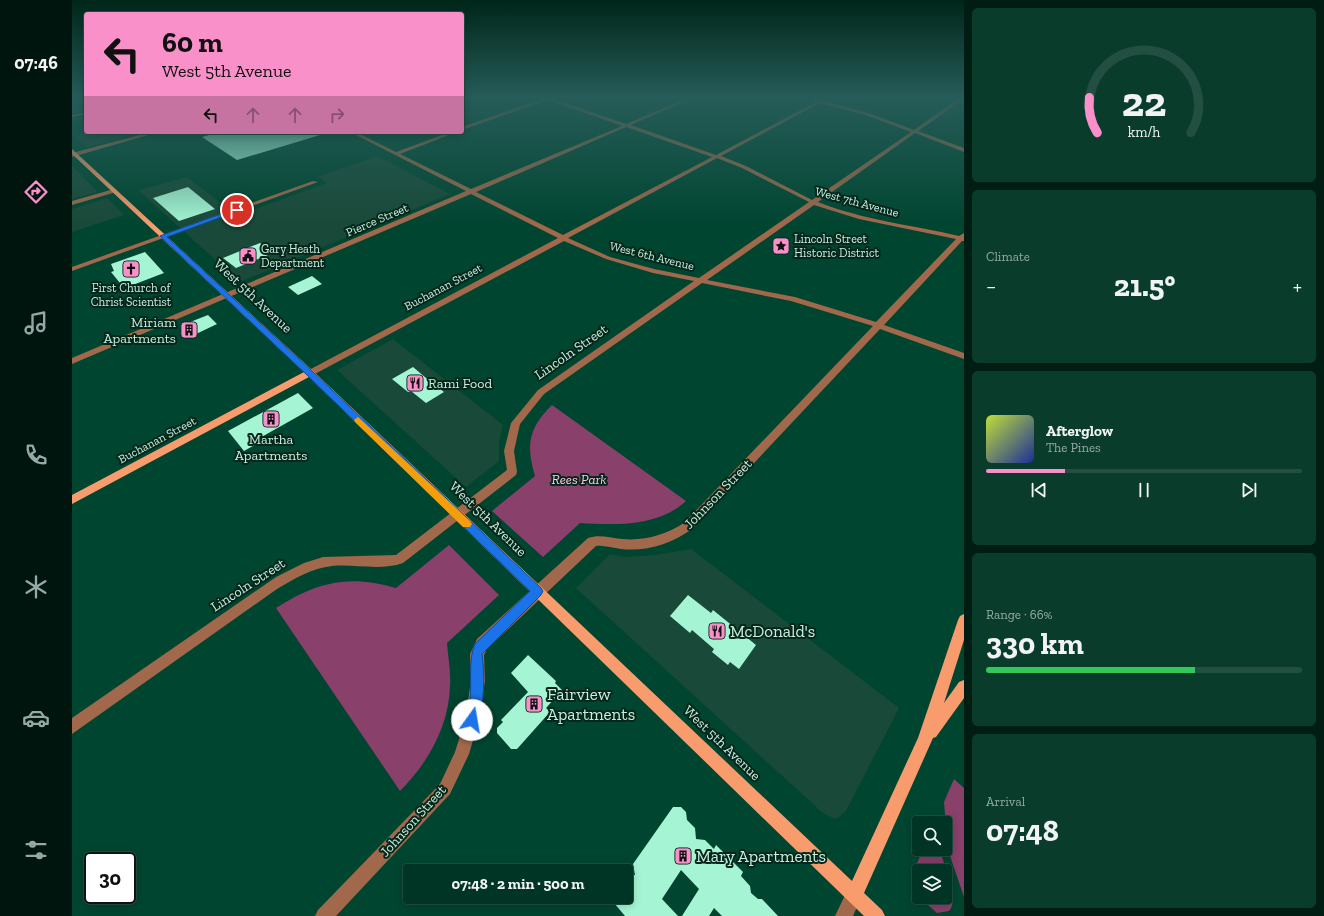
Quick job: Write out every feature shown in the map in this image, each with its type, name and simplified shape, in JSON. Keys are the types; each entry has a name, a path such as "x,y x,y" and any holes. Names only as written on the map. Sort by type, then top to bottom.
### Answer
{"main road":[{"name":"West 5th Avenue","path":"73,153 310,373 876,916"},
{"name":"Buchanan Street","path":"72,500 310,373"},
{"path":"854,895 925,740 964,620"},
{"path":"925,740 964,687"}],"street":[{"path":"73,153 122,141"},
{"name":"West 6th Avenue","path":"369,141 595,254 621,263 792,299 878,325 964,356"},
{"path":"395,154 431,141"},
{"name":"Pierce Street","path":"72,362 591,141"},
{"name":"West 7th Avenue","path":"668,141 747,169 790,193 842,212 963,237"},
{"name":"Buchanan Street","path":"310,373 746,141"},
{"name":"Lincoln Street","path":"72,727 258,596 301,570 328,561 356,559 394,561 512,472 509,451 516,423 541,392 901,141"},
{"path":"938,141 964,150"},
{"path":"72,269 315,182"},
{"path":"72,204 114,191"},
{"name":"Johnson Street","path":"324,916 445,789 462,754 472,720 478,681 476,654 482,644 537,591 592,542 600,540 630,545 652,542 679,533 688,526 963,237"},
{"path":"844,916 854,895"}],"shaded area":[{"path":"81,141 110,141 87,147"},
{"path":"377,156 450,194 240,282 138,190 187,177 237,216 327,183 318,177"},
{"path":"72,166 98,192 72,199"},
{"path":"107,198 124,215 72,232 72,209"},
{"path":"393,339 503,425 499,443 499,461 466,487 337,370"},
{"path":"691,549 899,708 846,811 838,818 833,818 823,813 576,588 610,554 624,557 655,555"}],"green space":[{"name":"Rees Park","path":"552,405 686,501 663,516 650,520 622,524 580,523 543,557 492,511 535,476 530,455 531,438 538,422"},
{"path":"449,545 499,595 447,643 450,681 449,701 446,715 428,756 400,791 276,608 305,592 333,583 348,581 363,582 396,588"},
{"path":"954,779 964,788 964,897 950,856 952,856 952,816 945,816 944,802"},
{"path":"920,856 942,856 944,864 917,864"},
{"path":"952,890 953,898 952,906 949,911 937,913 927,904 952,904"}],"building":[{"path":"208,141 301,141 237,160"},
{"path":"188,187 215,209 179,221 153,198"},
{"name":"Gary Heath Department","path":"260,243 273,253 236,268 223,258"},
{"name":"First Church of Christ Scientist","path":"145,252 164,273 130,286 126,281 120,283 111,272 114,271 111,264"},
{"path":"312,276 322,284 298,295 288,287"},
{"path":"208,315 217,324 194,335 185,324"},
{"name":"Rami Food","path":"413,367 444,392 426,403 411,391 408,392 392,379"},
{"name":"Martha Apartments","path":"298,393 313,408 258,439 260,442 244,451 228,431"},
{"name":"McDonald's","path":"688,595 711,613 713,610 756,645 739,669 730,662 728,665 712,652 714,649 692,630 690,633 670,616"},
{"name":"Fairview Apartments","path":"528,655 556,681 555,683 562,690 546,708 550,712 517,749 511,749 497,733 497,728 503,722 501,720 528,692 511,673"},
{"name":"Mary Apartments","path":"673,807 681,807 686,812 687,820 695,828 696,839 705,840 714,849 716,845 743,872 741,876 750,886 751,893 758,899 762,899 778,916 722,916 714,908 709,916 682,916 699,889 681,870 662,899 678,916 625,916 615,904 633,904 633,875 635,875 633,864"}],"slow traffic":[{"path":"358,420 467,524"}],"place":[{"name":"Lincoln Street Historic District","path":"781,246"},
{"name":"Gary Heath Department","path":"248,256"},
{"name":"First Church of Christ Scientist","path":"131,269"},
{"name":"Miriam Apartments","path":"189,330"},
{"name":"Rami Food","path":"415,383"},
{"name":"Martha Apartments","path":"271,419"},
{"name":"McDonald's","path":"717,631"},
{"name":"Fairview Apartments","path":"534,704"},
{"name":"Mary Apartments","path":"683,856"}],"route":[{"path":"237,210 163,236 310,373 537,591 482,644 476,654 478,681 472,720"}]}
